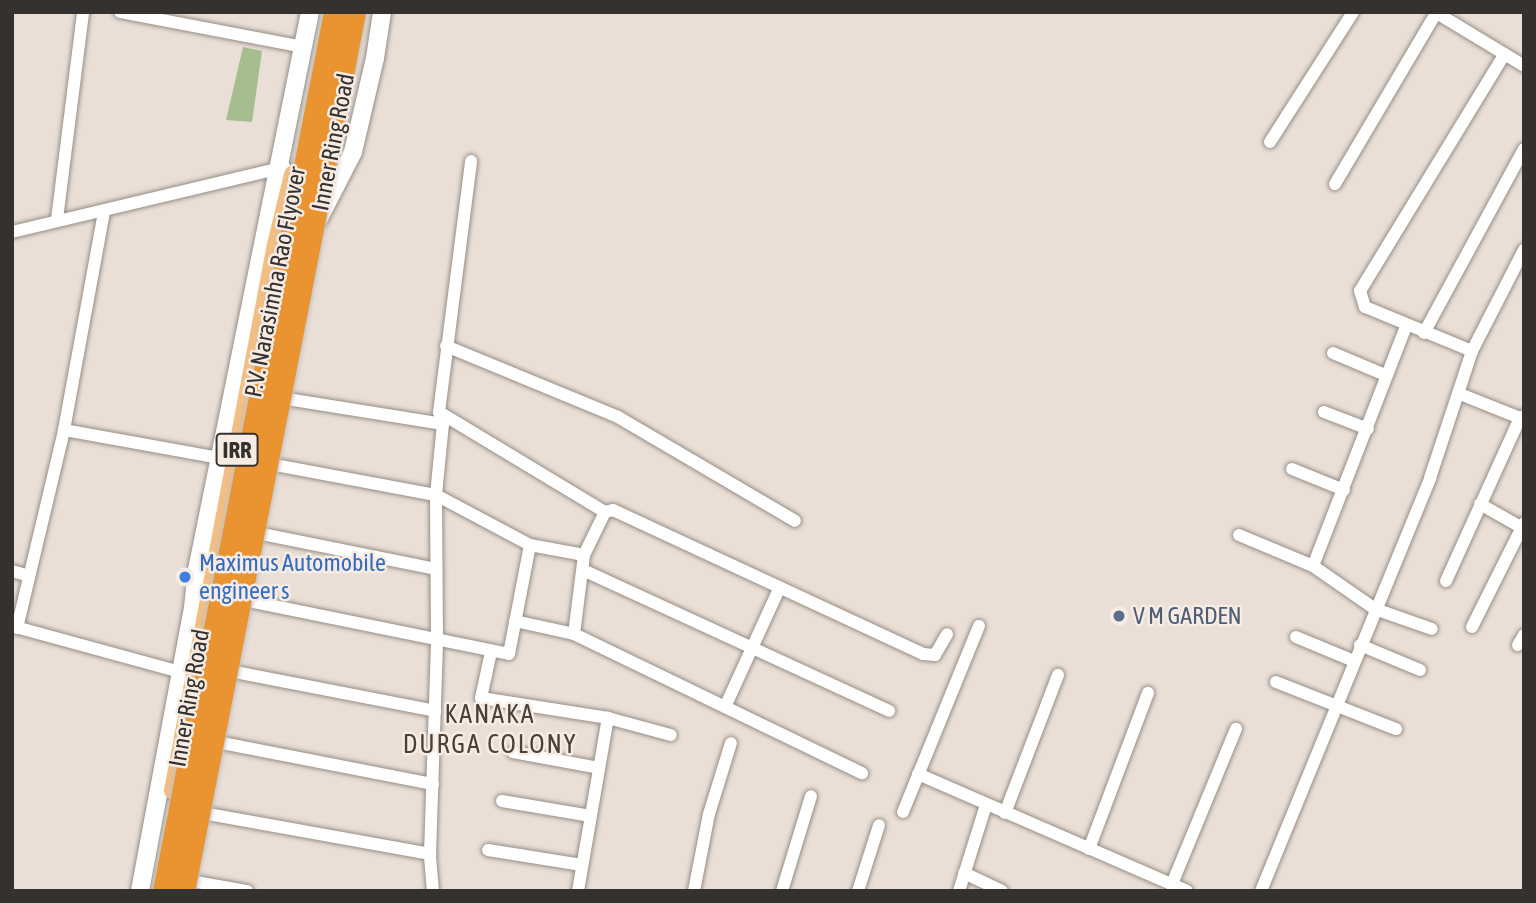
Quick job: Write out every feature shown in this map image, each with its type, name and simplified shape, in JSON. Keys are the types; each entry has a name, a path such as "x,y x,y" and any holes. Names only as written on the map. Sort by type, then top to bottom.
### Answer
{"highway":[{"name":"P.V. Narasimha Rao Flyover","path":"191,888 329,90 332,12"},
{"name":"P.V. Narasimha Rao Flyover","path":"164,891 329,90 357,12"}],"main road":[{"name":"Inner Ring Road","path":"155,891 186,674 228,460 241,429 276,244 287,167 332,12"},
{"name":"Inner Ring Road","path":"191,888 208,814 275,465 357,12"},
{"path":"241,429 280,435"}],"street":[{"path":"57,219 83,12"},
{"path":"64,430 228,460 287,167 310,12"},
{"path":"318,219 353,152 375,58 382,12"},
{"path":"1270,142 1353,12"},
{"path":"128,13 304,47"},
{"path":"1335,184 1436,13 1524,66"},
{"path":"1472,351 1365,307 1360,291 1504,55"},
{"path":"1424,333 1524,149"},
{"path":"433,891 430,854 437,640 436,495 446,346 471,161"},
{"path":"12,232 57,219 104,212 287,167"},
{"path":"104,212 64,430 15,627 186,674 140,891"},
{"path":"1261,891 1430,478 1460,394 1472,351 1524,250"},
{"path":"1312,566 1406,326"},
{"path":"446,346 618,418 795,521"},
{"path":"1333,353 1385,375"},
{"path":"1446,581 1522,417 1460,394"},
{"path":"287,398 441,418 605,512 613,510 923,654 935,655 947,634"},
{"path":"1324,412 1367,429"},
{"path":"275,465 436,495 530,545 584,555"},
{"path":"1292,469 1343,490"},
{"path":"1472,627 1523,526 1480,505"},
{"path":"574,634 584,555 605,512"},
{"path":"261,534 436,569"},
{"path":"1239,535 1312,566 1375,609 1432,629"},
{"path":"249,601 509,654 530,545"},
{"path":"583,569 889,710"},
{"path":"12,570 29,576"},
{"path":"725,707 779,589"},
{"path":"515,621 574,634 862,773"},
{"path":"903,812 979,626"},
{"path":"1296,637 1354,661"},
{"path":"1360,645 1420,670"},
{"path":"491,652 481,698 608,718 671,735"},
{"path":"235,672 435,711"},
{"path":"1005,813 1058,675"},
{"path":"1276,682 1396,729"},
{"path":"1090,849 1148,693"},
{"path":"578,891 608,718"},
{"path":"1172,884 1236,729"},
{"path":"222,743 433,784"},
{"path":"694,891 709,814 731,743"},
{"path":"513,752 599,768"},
{"path":"918,774 1187,891"},
{"path":"782,891 811,796"},
{"path":"502,801 591,816"},
{"path":"958,891 986,805"},
{"path":"208,814 430,854"},
{"path":"858,891 879,825"},
{"path":"488,850 582,865"},
{"path":"964,873 1003,891"},
{"path":"191,888 247,891"}],"green space":[{"path":"243,47 262,51 252,122 226,120"}],"place":[{"name":"Maximus Automobile engineer s","path":"185,577"},
{"name":"V M GARDEN","path":"1119,616"}],"district":[{"name":"KANAKA DURGA COLONY","path":"490,730"}]}
